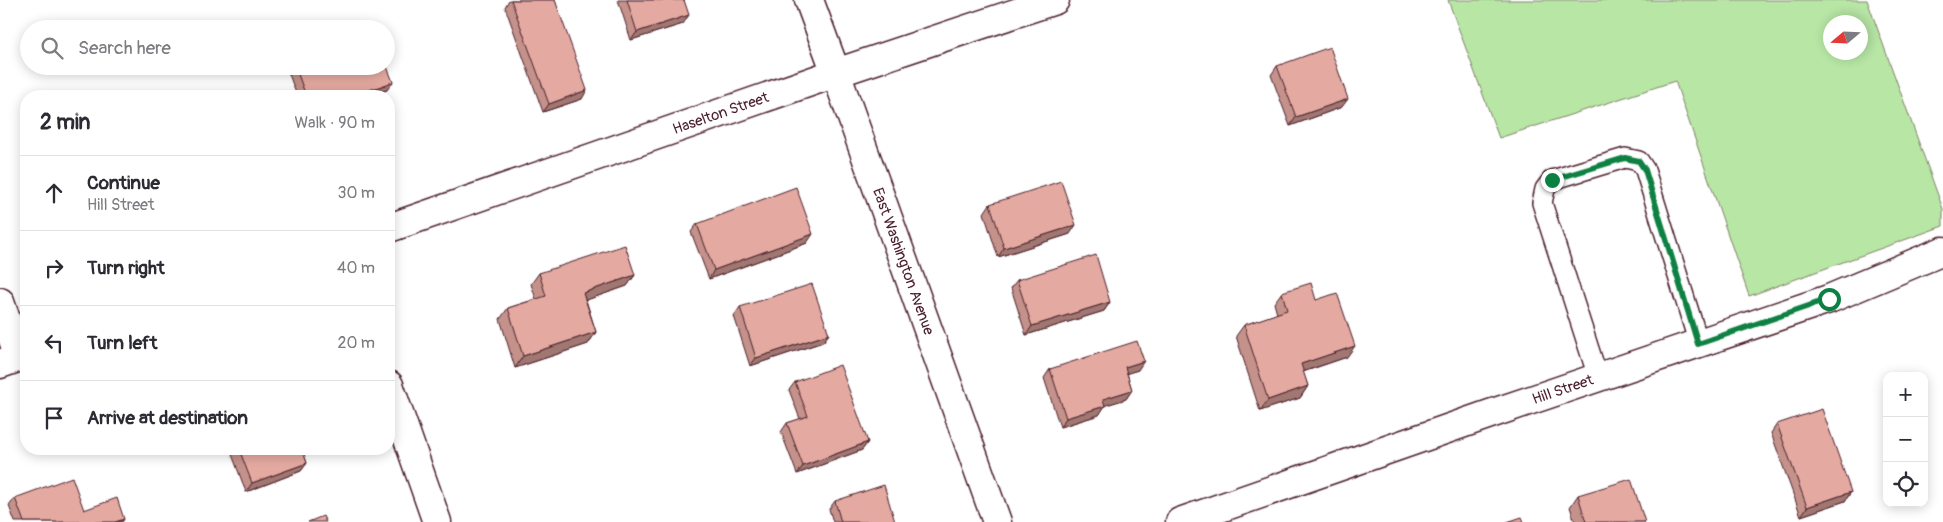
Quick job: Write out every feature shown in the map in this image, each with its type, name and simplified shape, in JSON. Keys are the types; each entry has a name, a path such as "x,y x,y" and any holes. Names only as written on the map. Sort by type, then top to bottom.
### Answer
{"street":[{"name":"East Washington Avenue","path":"809,0 997,522"},
{"name":"Haselton Street","path":"395,226 836,73 1055,0"},
{"name":"Hill Street","path":"1180,522 1829,299 1943,251"},
{"path":"0,302 15,359"},
{"path":"395,402 437,522"}],"lane":[{"path":"1598,377 1542,203 1544,189 1552,180 1625,158 1639,161 1645,170 1698,344"}],"green space":[{"path":"1448,0 1867,0 1943,209 1943,226 1749,296 1675,81 1499,138"}],"building":[{"path":"511,0 555,0 587,90 549,104"},
{"path":"627,0 684,0 689,15 637,32"},
{"path":"1330,47 1348,99 1296,117 1277,66"},
{"path":"298,75 390,75 393,82 370,90 304,90"},
{"path":"1061,181 1076,225 1004,248 990,204"},
{"path":"796,187 813,234 714,270 697,224"},
{"path":"625,245 635,275 583,293 596,332 523,356 508,308 546,296 539,273"},
{"path":"1096,255 1110,302 1032,326 1017,280"},
{"path":"1311,283 1316,300 1337,293 1355,346 1301,364 1308,386 1268,400 1244,325 1287,310 1282,292"},
{"path":"812,284 829,334 756,358 740,307"},
{"path":"1137,341 1144,361 1125,367 1132,390 1103,399 1105,406 1066,418 1050,369"},
{"path":"840,365 868,442 803,466 787,423 808,416 795,382"},
{"path":"1822,409 1851,492 1807,507 1777,424"},
{"path":"241,455 304,455 307,463 252,483"},
{"path":"72,477 84,510 117,498 124,519 115,522 24,522 15,498"},
{"path":"1631,479 1645,522 1586,522 1578,495"},
{"path":"884,485 895,522 841,522 835,501"},
{"path":"323,516 326,522 308,522"},
{"path":"1522,517 1524,522 1507,522"}],"route":[{"path":"1552,180 1625,158 1639,161 1645,170 1698,344 1829,299"}]}
